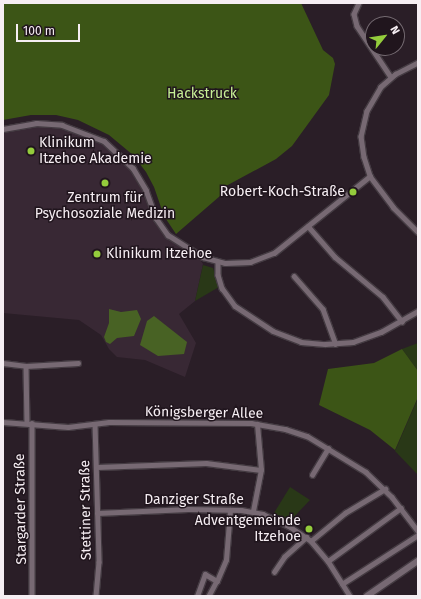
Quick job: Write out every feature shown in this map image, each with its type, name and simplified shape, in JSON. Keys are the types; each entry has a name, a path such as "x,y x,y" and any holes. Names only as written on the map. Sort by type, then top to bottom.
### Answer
{"street":[{"path":"359,3 354,14 357,26 391,77"},
{"path":"418,63 391,77 373,98 363,122 362,149 370,176 393,207 418,232"},
{"path":"3,129 48,123 78,129 104,141 133,168 146,190 156,218 168,235 188,249 218,262 237,264 264,258 282,248 370,176"},
{"path":"308,226 335,257 383,297 402,322"},
{"path":"218,262 218,275 223,290 235,306 247,316 292,339 336,344 368,338 402,322 418,311"},
{"path":"294,276 323,309 336,344"},
{"path":"3,363 26,366 78,363"},
{"name":"Stargarder Straße","path":"26,366 29,423 32,596"},
{"name":"Königsberger Allee","path":"3,422 68,427 95,424 257,424 307,436 358,466 385,489 418,531"},
{"name":"Stettiner Straße","path":"95,424 99,562 96,596"},
{"path":"253,511 261,470 257,424"},
{"path":"312,474 328,448"},
{"path":"97,467 206,463 261,470"},
{"path":"311,541 349,510 385,489"},
{"path":"328,561 401,508"},
{"name":"Danziger Straße","path":"97,512 169,509 253,511 276,519 311,541 328,561 350,596"},
{"path":"209,596 225,563 230,510"},
{"path":"342,584 418,535"},
{"path":"274,572 284,557 306,537"},
{"path":"367,596 418,561"},
{"path":"197,596 205,574 217,581"}],"shaded area":[{"name":"Klinikum Itzehoe","path":"36,125 74,130 108,146 128,164 141,183 157,226 167,238 199,258 203,264 195,301 179,314 196,343 185,377 145,360 117,357 109,349 101,335 79,320 3,313 3,131"},
{"path":"203,265 213,268 219,287 195,301"},
{"path":"109,309 121,312 137,310 141,319 134,336 117,338 110,344 106,342 104,337 109,323"},
{"path":"154,316 187,342 184,354 158,356 140,345 147,321"},
{"path":"418,343 418,371 402,349"},
{"path":"418,398 418,475 395,451"},
{"path":"290,487 310,500 290,521 274,513"}],"green space":[{"name":"Hackstruck","path":"3,3 301,3 323,50 333,58 335,64 329,95 292,146 276,159 226,186 220,196 176,234 164,216 154,187 146,172 133,155 109,135 78,120 56,115 31,115 3,120"},
{"path":"402,349 418,371 418,397 395,450 370,430 319,405 328,369 374,363"}],"place":[{"name":"Klinikum Itzehoe Akademie","path":"31,151"},
{"name":"Zentrum für Psychosoziale Medizin","path":"105,183"},
{"name":"Robert-Koch-Straße","path":"353,192"},
{"name":"Klinikum Itzehoe","path":"97,254"},
{"name":"Adventgemeinde Itzehoe","path":"309,529"}]}
